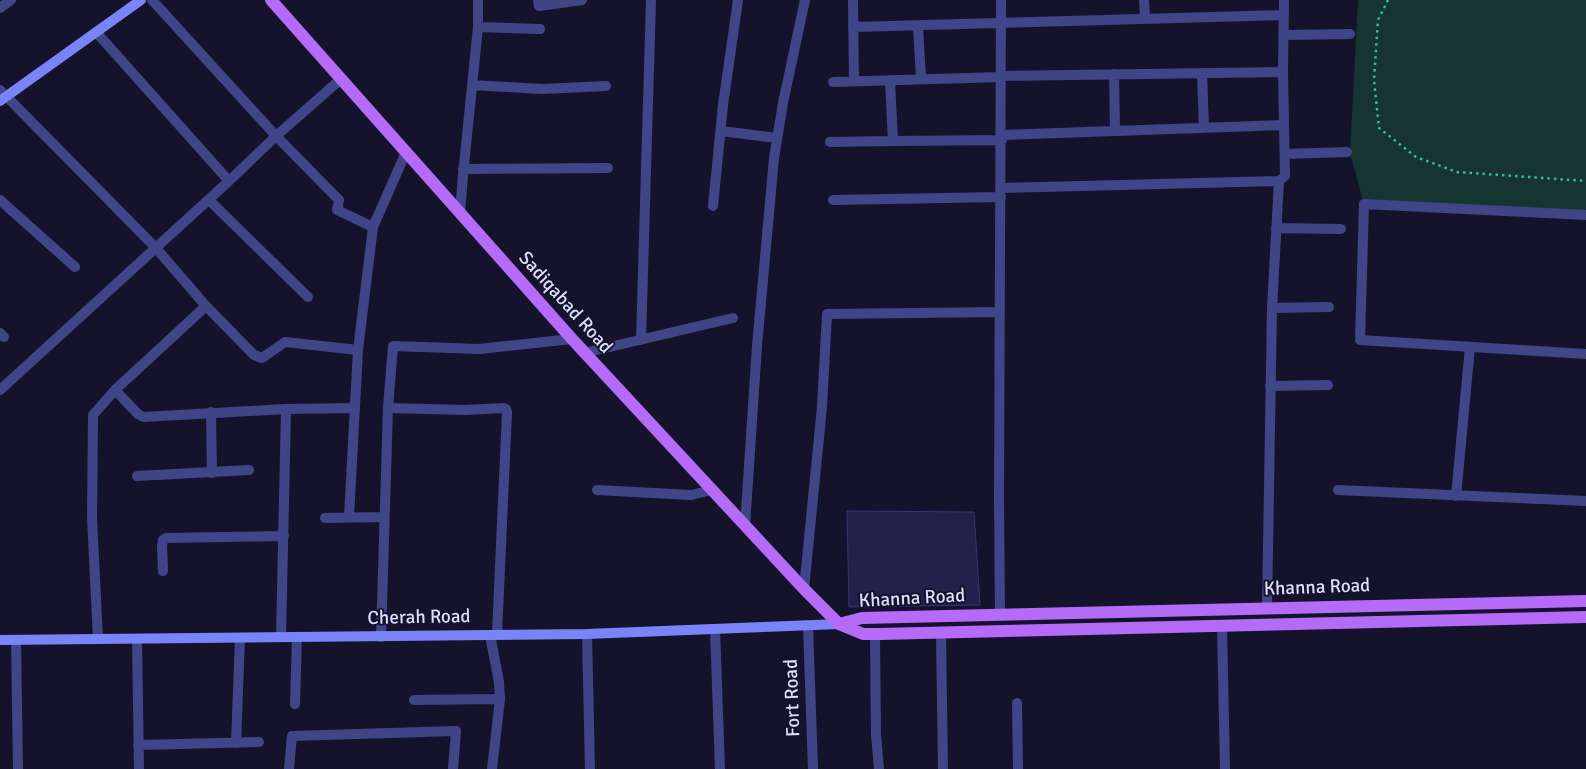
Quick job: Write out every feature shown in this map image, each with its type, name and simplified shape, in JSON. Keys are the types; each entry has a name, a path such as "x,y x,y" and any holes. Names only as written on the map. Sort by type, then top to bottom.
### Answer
{"main road":[{"name":"Sadiqabad Road","path":"272,0 584,353 804,589 839,624"},
{"name":"Khanna Road","path":"839,624 862,618 1586,601"},
{"path":"1267,608 1267,625"},
{"path":"1000,615 1000,631"},
{"name":"Khanna Road","path":"839,624 863,634 874,634 1586,617"}],"street":[{"path":"0,8 11,0"},
{"path":"141,0 2,96 155,247 206,306 254,354 262,358 285,342 358,350"},
{"path":"152,0 276,136 339,200 337,210 373,227"},
{"path":"460,213 478,27 478,0"},
{"path":"538,0 539,6 582,0"},
{"path":"641,340 651,0"},
{"path":"713,206 738,0"},
{"path":"745,526 768,208 777,138 805,0"},
{"path":"853,0 854,81"},
{"path":"1000,615 1001,0"},
{"path":"1144,0 1145,18"},
{"path":"833,200 1279,181 1285,176 1284,0"},
{"path":"853,27 1284,15"},
{"path":"918,26 921,79"},
{"path":"478,27 540,29"},
{"path":"96,32 229,181"},
{"path":"1284,35 1350,34"},
{"path":"832,82 1114,74 1283,72"},
{"path":"1202,73 1204,128"},
{"path":"1114,74 1115,131"},
{"path":"0,390 155,247 209,200 276,136 341,79"},
{"path":"890,81 892,141"},
{"path":"472,85 542,88 606,86"},
{"path":"830,142 1002,138 1115,131 1284,125"},
{"path":"721,131 777,138"},
{"path":"349,517 358,350 373,227 406,152"},
{"path":"1285,154 1347,152"},
{"path":"463,169 608,168"},
{"path":"1267,608 1272,308 1279,181"},
{"path":"0,200 75,267"},
{"path":"209,200 308,297"},
{"path":"1586,215 1364,204 1360,340 1586,354"},
{"path":"1276,228 1341,229"},
{"path":"98,639 92,518 93,415 115,390 206,306"},
{"path":"1272,308 1330,307"},
{"path":"804,589 822,407 827,314 1000,312"},
{"path":"584,353 733,318"},
{"path":"381,637 388,408 393,346 479,349 572,339"},
{"path":"1456,496 1470,347"},
{"path":"1270,386 1328,385"},
{"path":"115,390 143,417 286,408 354,408"},
{"path":"281,637 286,408"},
{"path":"388,408 466,410 503,408 507,412 493,635 500,699 492,769"},
{"path":"211,412 212,473"},
{"path":"137,476 249,470"},
{"path":"597,490 691,495 712,490"},
{"path":"1338,490 1586,501"},
{"path":"325,518 384,517"},
{"path":"163,572 162,546 166,538 284,536"},
{"name":"Cherah Road","path":"0,640 587,634 839,624"},
{"name":"Fort Road","path":"808,626 813,769"},
{"path":"1222,626 1225,769"},
{"path":"715,629 720,769"},
{"path":"940,633 943,769"},
{"path":"587,634 590,769"},
{"path":"874,634 878,769"},
{"path":"295,704 297,637"},
{"path":"236,743 240,638"},
{"path":"137,639 139,769"},
{"path":"16,640 18,769"},
{"path":"414,700 500,699"},
{"path":"1017,703 1018,769"},
{"path":"289,769 292,736 456,731 453,769"},
{"path":"138,745 260,742"}],"path":[{"path":"1388,0 1378,20 1374,80 1380,128 1416,157 1457,172 1586,180"}],"green space":[{"path":"1358,0 1586,0 1586,215 1364,204 1350,153"}],"building":[{"path":"847,511 974,512 980,605 849,607"}]}
